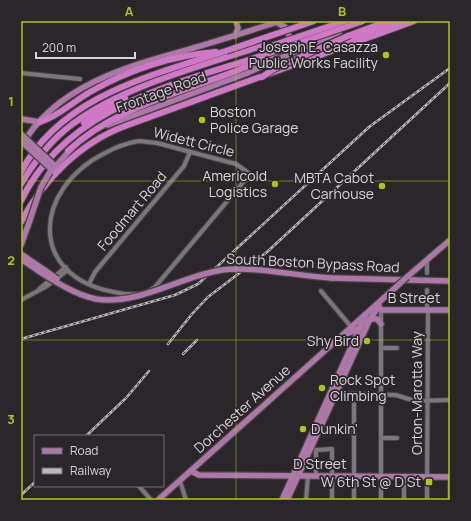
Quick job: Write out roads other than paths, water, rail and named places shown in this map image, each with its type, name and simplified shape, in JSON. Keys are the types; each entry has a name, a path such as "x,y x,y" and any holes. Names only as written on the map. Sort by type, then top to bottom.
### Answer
{"highway":[{"path":"21,172 32,154 48,134 65,118 85,105 122,86 314,21"},
{"path":"68,151 96,129 130,111 334,21"},
{"path":"21,202 41,168 70,137 99,117 126,103 345,21"},
{"path":"21,184 49,145 69,126 95,109 121,96 151,83 263,52 287,47 363,21"},
{"path":"262,76 274,69 350,35 388,21"},
{"path":"298,50 322,49 400,21"},
{"path":"21,222 44,188 73,156 103,136 414,21"},
{"path":"40,122 53,116 94,90 132,72 185,57 226,51"}],"main road":[{"path":"235,36 238,28 236,21"},
{"path":"21,147 30,133 40,122 73,94 111,74 136,64 235,36 278,21 286,29 293,45 298,50"},
{"name":"Frontage Road","path":"21,244 40,191 51,167 68,151 92,134 114,122 240,76 363,21"},
{"path":"21,119 40,122"},
{"path":"21,134 51,167"},
{"path":"21,140 51,167"},
{"name":"Dorchester Avenue","path":"352,328 360,328 370,319 385,297 450,240"},
{"name":"South Boston Bypass Road","path":"21,254 63,285 88,296 112,300 129,298 204,274 227,270 331,278 450,281"},
{"name":"South Boston Bypass Road","path":"21,259 45,272"},
{"path":"287,500 364,318 378,307"},
{"name":"Dorchester Avenue","path":"158,500 342,336 378,307"},
{"name":"B Street","path":"378,307 450,310"},
{"path":"333,392 370,319 377,320 381,324"},
{"name":"D Street","path":"191,471 199,475 450,477"},
{"path":"282,500 296,476"}],"street":[{"path":"21,73 80,79"},
{"name":"Widett Circle","path":"136,142 153,142 190,152 238,164 250,174 153,288 143,292 126,294 104,290 89,284 67,269 59,258 52,243 50,220 58,194 78,170 99,156 118,146 136,142"},
{"name":"Foodmart Road","path":"89,284 96,272 184,166 190,152"},
{"path":"427,260 427,273"},
{"path":"21,300 38,290 67,269"},
{"name":"Orton-Marotta Way","path":"427,290 427,500"},
{"path":"321,291 352,328"},
{"path":"378,307 381,324 381,500"},
{"path":"381,348 397,348"},
{"path":"333,392 400,395 413,400 450,400"},
{"path":"354,394 354,500"},
{"path":"381,438 397,438"},
{"path":"316,476 316,450 332,449 332,500"},
{"path":"306,500 308,476"},
{"path":"404,477 404,500"},
{"path":"450,477 450,500"},
{"path":"180,481 186,500"},
{"path":"140,487 151,500"}],"railway":[{"path":"21,339 175,295 198,284 369,127 450,68"},
{"path":"168,344 208,297 267,252 450,83"},
{"path":"183,354 197,340"},
{"path":"87,435 126,398 149,371"},
{"path":"21,495 34,483"}],"place":[{"name":"Joseph E. Casazza Public Works Facility","path":"386,55"},
{"name":"Boston Police Garage","path":"202,120"},
{"name":"Americold Logistics","path":"275,184"},
{"name":"MBTA Cabot Carhouse","path":"382,186"},
{"name":"Shy Bird","path":"367,341"},
{"name":"Rock Spot Climbing","path":"322,388"},
{"name":"Dunkin'","path":"303,429"},
{"name":"W 6th St @ D St","path":"429,482"}]}
